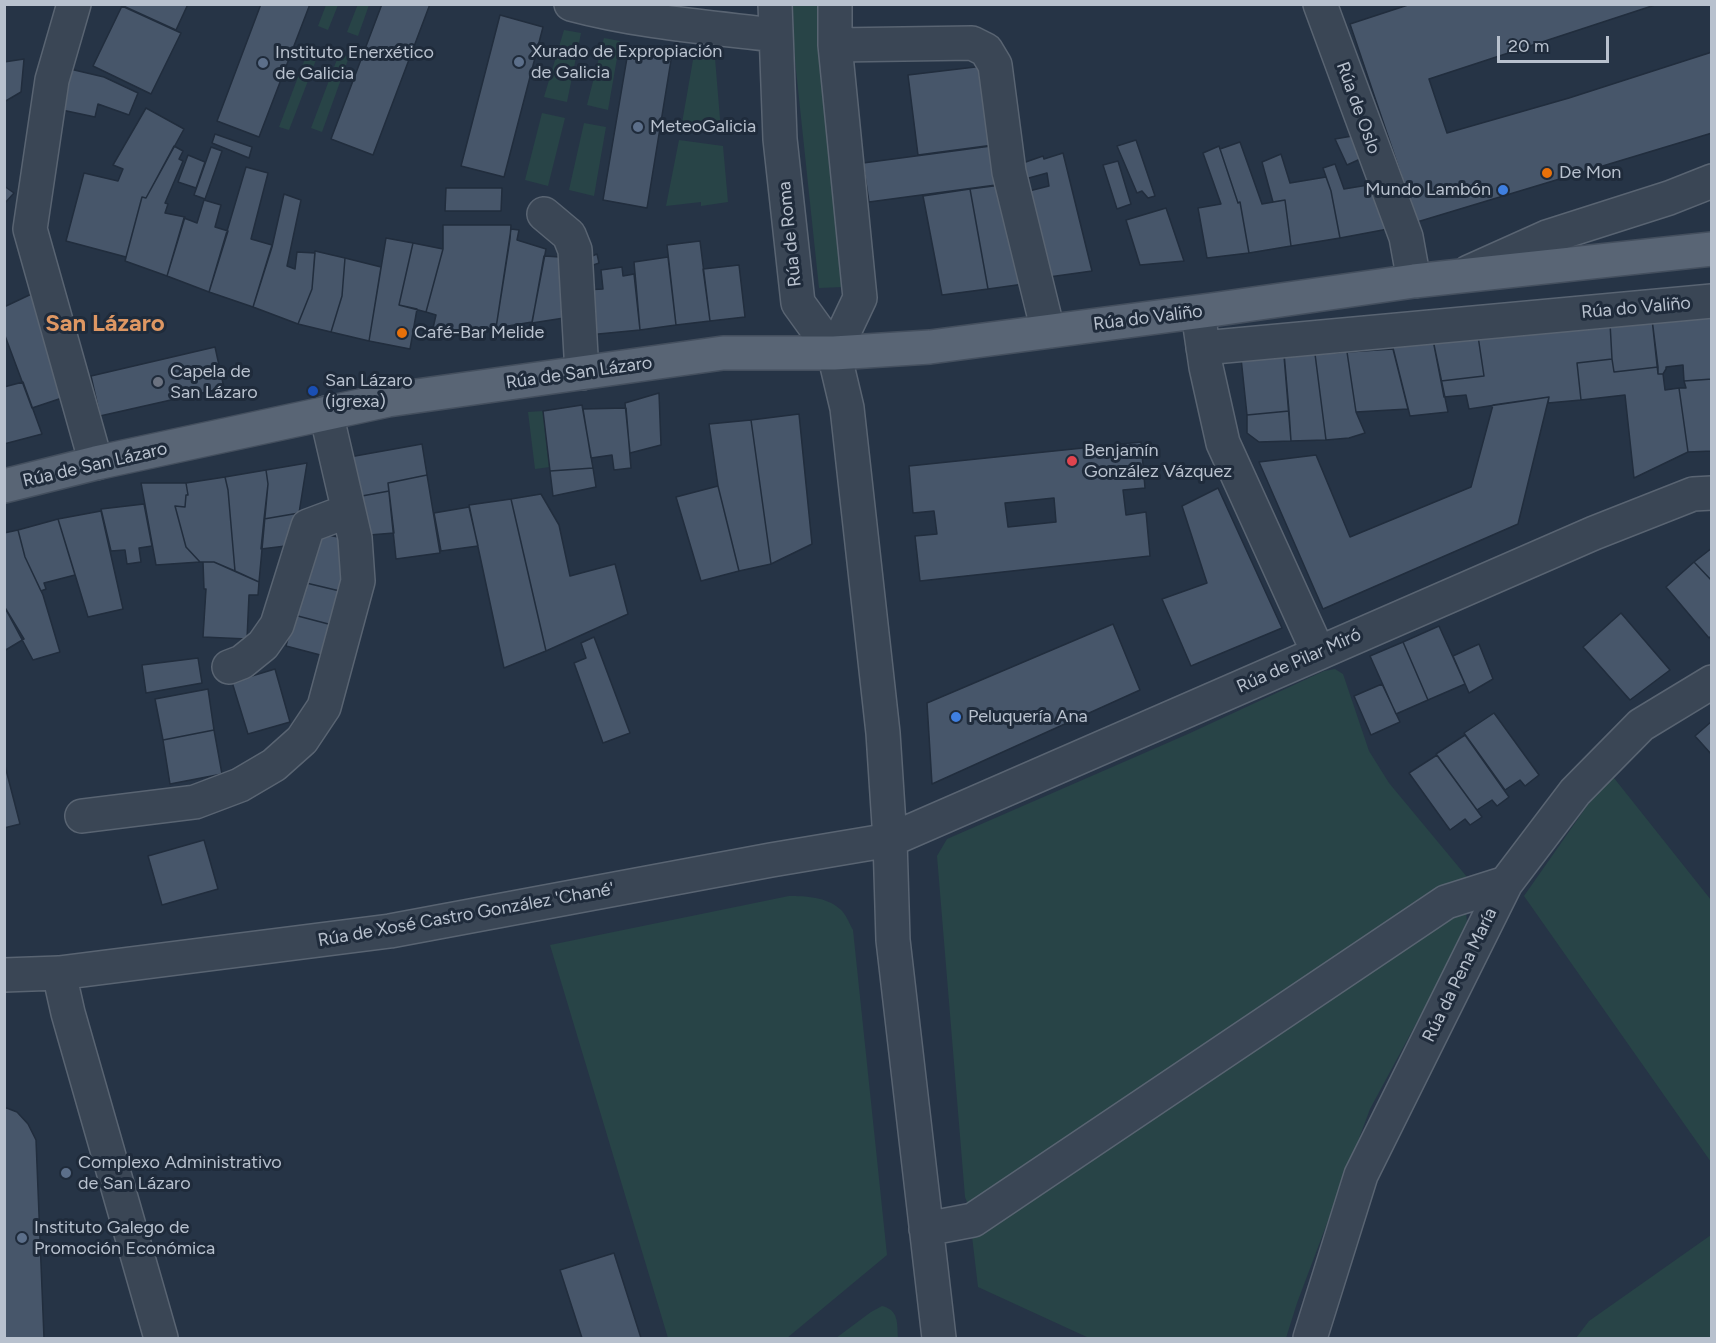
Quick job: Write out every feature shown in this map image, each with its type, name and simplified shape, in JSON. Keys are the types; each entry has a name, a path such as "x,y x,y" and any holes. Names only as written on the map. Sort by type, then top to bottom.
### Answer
{"main road":[{"name":"Rúa do Valiño","path":"834,353 930,347 1199,312 1414,280 1712,249"},
{"name":"Rúa de San Lázaro","path":"4,486 96,463 388,400 723,353 834,353"}],"street":[{"path":"74,4 52,80 30,229 19,246 96,463"},
{"path":"571,4 602,13 656,22 775,20"},
{"path":"835,4 835,45 860,298 834,353 847,408 883,733 890,840 893,940 939,1338"},
{"name":"Rúa de Oslo","path":"1320,4 1406,237 1414,280"},
{"name":"Rúa de Roma","path":"775,20 780,139 798,303 834,353"},
{"path":"835,45 972,43 986,50 995,65 1009,172 1048,331"},
{"name":"Rúa do Valiño","path":"1462,276 1547,237 1669,198 1712,181"},
{"path":"544,214 569,235 575,250 582,373"},
{"name":"Rúa do Valiño","path":"1203,348 1712,301"},
{"path":"1199,312 1203,348 1223,442 1318,652"},
{"path":"82,816 195,802 240,786 274,765 302,740 324,707 358,581 355,538 326,413"},
{"name":"Rúa de Pilar Miró","path":"890,840 1594,533 1693,494 1712,493"},
{"path":"229,667 242,662 263,645 277,624 308,526 348,511"},
{"name":"Rúa da Pena María","path":"1310,1338 1361,1175 1506,883 1575,792 1641,725 1712,682"},
{"name":"Rúa de Xosé Castro González 'Chané'","path":"4,975 59,973 390,931 890,840"},
{"path":"926,1230 973,1220 1446,902 1506,883"},
{"path":"59,973 68,1013 161,1338"}],"green space":[{"path":"358,4 369,5 358,36 347,32"},
{"path":"326,5 338,5 328,30 318,26"},
{"path":"793,5 819,5 817,22 843,287 819,288 794,51"},
{"path":"564,30 581,33 567,102 544,97"},
{"path":"604,38 620,41 608,110 587,105"},
{"path":"339,54 349,57 322,132 311,128"},
{"path":"694,54 715,58 721,131 682,123"},
{"path":"306,56 316,60 289,130 279,127"},
{"path":"542,113 565,118 548,186 525,180"},
{"path":"584,123 606,127 594,196 569,190"},
{"path":"679,140 723,146 728,202 701,206 701,202 666,206"},
{"path":"543,411 550,467 535,469 528,412"},
{"path":"1335,669 1343,674 1369,751 1389,783 1467,877 980,1209 969,1207 965,1197 937,856 947,839 1188,734 1324,671"},
{"path":"1610,773 1711,900 1711,1162 1524,896"},
{"path":"789,896 816,898 835,905 844,913 853,930 887,1255 787,1338 668,1338 550,945"},
{"path":"1466,911 1467,923 1453,955 1370,1109 1286,1338 1089,1338 978,1287 972,1236 1428,921"},
{"path":"1711,1235 1711,1338 1576,1338 1589,1321"},
{"path":"882,1306 894,1314 898,1338 836,1338 871,1312"}],"building":[{"path":"119,4 188,4 176,30"},
{"name":"Instituto Enerxético de Galicia","path":"261,4 310,4 259,137 217,121"},
{"path":"382,4 430,4 373,155 331,139"},
{"path":"1411,4 1658,4 1429,79 1447,133 1569,98 1712,52 1712,133 1417,222 1350,24"},
{"path":"122,6 181,33 151,94 93,66"},
{"path":"500,15 543,27 504,177 461,166"},
{"name":"MeteoGalicia","path":"629,46 672,54 647,208 603,200"},
{"path":"24,59 21,92 4,102 4,62"},
{"path":"992,65 1001,144 918,155 908,75"},
{"path":"70,69 104,77 138,93 129,115 98,104 95,117 62,110"},
{"path":"146,108 184,129 146,198 142,197 126,257 66,241 84,173 118,181 123,169 113,165"},
{"path":"215,134 252,147 249,158 212,143"},
{"path":"1358,135 1367,156 1347,165 1335,139"},
{"path":"1136,140 1155,196 1148,198 1142,191 1137,193 1117,146"},
{"path":"1240,142 1262,204 1285,200 1291,246 1249,253 1240,202 1238,203 1220,149"},
{"path":"174,146 183,151 179,159 183,161 165,203 168,204 165,213 185,217 167,276 125,261 142,197 146,198"},
{"path":"991,146 996,185 869,202 863,163"},
{"path":"1219,146 1238,203 1240,202 1249,253 1207,258 1198,208 1221,204 1203,153"},
{"path":"211,147 222,151 205,199 194,195"},
{"path":"1063,153 1092,271 1049,277 1029,191 1049,186 1047,173 1025,179 1020,164 1043,156 1044,159"},
{"path":"1281,154 1290,183 1326,177 1340,238 1291,246 1285,200 1273,202 1262,162"},
{"path":"188,155 205,162 196,188 178,182"},
{"path":"1118,161 1131,204 1117,209 1103,165"},
{"path":"1335,164 1344,189 1380,183 1388,229 1340,238 1331,191 1323,168"},
{"path":"246,167 268,173 251,239 272,245 253,307 209,292"},
{"path":"1001,185 1024,284 988,289 970,189"},
{"path":"4,186 14,193 4,204"},
{"path":"446,188 502,188 501,211 445,211"},
{"path":"970,189 988,289 942,295 923,196"},
{"path":"284,194 301,200 287,266 295,269 297,252 315,253 312,289 298,324 253,307 272,247"},
{"path":"204,200 221,205 215,227 228,231 209,292 167,276 184,218 197,223"},
{"path":"1166,208 1184,261 1140,265 1126,220"},
{"path":"443,225 511,225 496,328 431,337 436,315 426,312 443,249"},
{"path":"511,229 519,230 517,240 546,249 532,322 496,328"},
{"path":"386,238 413,243 399,305 417,309 410,349 369,341"},
{"path":"700,241 710,321 676,325 667,245"},
{"path":"413,243 443,249 426,312 399,305"},
{"path":"315,251 345,258 342,296 331,332 298,324 312,289"},
{"path":"597,254 599,263 585,268 582,260"},
{"path":"544,256 560,257 564,318 532,323"},
{"path":"668,257 676,325 640,330 634,262"},
{"path":"345,258 381,267 369,341 331,332 342,296"},
{"path":"739,265 745,317 710,321 703,269"},
{"path":"622,267 623,276 634,274 640,330 588,335 584,290 603,289 601,270"},
{"path":"40,290 65,397 32,408 4,333 4,307"},
{"path":"1712,314 1712,379 1684,381 1683,365 1666,367 1663,374 1658,374 1652,319"},
{"path":"1652,319 1658,367 1614,372 1610,323"},
{"path":"1610,323 1612,359 1577,363 1581,400 1548,403 1549,397 1469,409 1466,395 1444,397 1441,381 1484,376 1478,336"},
{"path":"1478,336 1484,376 1441,381 1433,340"},
{"path":"1433,340 1448,412 1410,416 1392,344"},
{"name":"Capela de San Lázaro","path":"215,347 224,388 100,416 91,376"},
{"path":"1393,349 1408,409 1356,412 1347,352"},
{"path":"1347,352 1356,412 1365,433 1349,438 1326,440 1315,354"},
{"path":"1284,353 1289,411 1247,415 1241,358"},
{"path":"1315,354 1326,440 1291,441 1284,356"},
{"path":"1612,359 1614,372 1658,367 1658,374 1663,374 1665,390 1679,388 1688,452 1634,478 1625,395 1581,400 1577,363"},
{"path":"1712,379 1712,451 1688,452 1679,388 1686,388 1684,381"},
{"path":"23,382 42,434 4,444 4,387"},
{"path":"659,393 661,445 630,453 625,403"},
{"path":"1549,397 1518,524 1323,609 1259,462 1316,455 1350,537 1471,487 1493,405"},
{"path":"582,405 593,468 550,471 543,411"},
{"path":"626,408 631,468 614,470 612,455 591,458 583,409"},
{"path":"1289,411 1291,441 1259,442 1247,433 1247,415"},
{"path":"799,414 812,544 771,564 751,420"},
{"path":"751,420 771,564 739,571 718,486 709,424"},
{"path":"1141,442 1145,488 1123,490 1126,515 1146,512 1150,556 920,581 915,536 937,534 934,511 913,513 909,466","holes":["1054,498 1056,522 1008,527 1005,503"]},
{"path":"422,444 427,475 388,483 389,491 351,498 344,458"},
{"path":"307,463 299,513 264,519 268,484 266,470"},
{"path":"593,468 596,487 553,496 550,471"},
{"path":"266,470 268,484 259,582 235,571 225,477"},
{"path":"427,475 440,553 396,559 388,483"},
{"path":"225,477 235,571 214,562 200,562 186,547 175,506 185,507 186,495 188,495 186,483"},
{"path":"141,483 186,483 188,495 186,495 185,507 175,506 186,547 200,562 156,565"},
{"path":"718,486 739,571 701,581 676,497"},
{"path":"1218,488 1282,628 1191,666 1162,599 1207,583 1182,506"},
{"path":"389,491 394,533 357,536 351,498"},
{"path":"541,494 559,525 570,576 615,564 628,614 546,651 511,499"},
{"path":"511,499 546,651 504,668 469,505"},
{"path":"144,504 152,546 139,548 141,562 127,564 125,550 111,551 101,509"},
{"path":"469,507 478,546 441,551 434,513"},
{"path":"101,511 123,609 88,617 58,519"},
{"path":"299,513 294,545 261,549 264,519"},
{"path":"58,519 75,575 44,583 46,589 41,591 25,557 18,530"},
{"path":"18,530 25,557 43,595 60,652 33,660 4,606 4,533"},
{"path":"313,532 348,539 344,592 302,582"},
{"path":"1712,548 1712,581 1694,562"},
{"path":"203,562 214,562 259,582 258,595 249,595 247,639 203,637 206,589 204,589"},
{"path":"1694,562 1712,581 1712,635 1709,638 1666,587"},
{"path":"302,582 344,592 336,626 294,615"},
{"path":"4,606 24,639 4,651"},
{"path":"1621,613 1670,670 1630,700 1583,647"},
{"path":"294,615 336,626 328,657 286,646"},
{"path":"1113,624 1140,690 932,784 927,703"},
{"path":"1439,626 1465,684 1428,700 1403,642"},
{"path":"594,637 630,733 603,743 574,663 586,658 581,643"},
{"path":"1403,642 1428,700 1396,714 1370,656"},
{"path":"1479,644 1493,679 1469,693 1453,656"},
{"path":"198,658 202,683 146,693 142,665"},
{"path":"275,669 290,722 248,734 232,682"},
{"path":"1382,684 1400,722 1371,735 1354,696"},
{"path":"208,689 214,730 163,740 155,699"},
{"path":"1494,713 1539,775 1525,786 1520,780 1505,790 1464,733"},
{"path":"1712,721 1712,755 1695,736"},
{"path":"214,730 222,774 170,784 163,740"},
{"path":"1465,735 1509,797 1497,806 1492,800 1477,810 1436,754"},
{"path":"1437,755 1482,817 1470,825 1465,819 1450,830 1409,773"},
{"path":"4,762 20,824 4,828"},
{"path":"204,840 218,889 162,905 148,856"},
{"name":"Instituto Galego de Promoción Económica","path":"4,1107 17,1112 28,1124 36,1140 44,1338 4,1338"},
{"path":"614,1253 641,1338 582,1338 560,1270"}],"place":[{"name":"Xurado de Expropiación de Galicia","path":"519,62"},
{"name":"Instituto Enerxético de Galicia","path":"263,63"},
{"name":"MeteoGalicia","path":"638,127"},
{"name":"De Mon","path":"1547,173"},
{"name":"Mundo Lambón","path":"1503,190"},
{"name":"Café-Bar Melide","path":"402,333"},
{"name":"Capela de San Lázaro","path":"158,382"},
{"name":"San Lázaro (igrexa)","path":"313,391"},
{"name":"Benjamín González Vázquez","path":"1072,461"},
{"name":"Peluquería Ana","path":"956,717"},
{"name":"Complexo Administrativo de San Lázaro","path":"66,1173"},
{"name":"Instituto Galego de Promoción Económica","path":"22,1238"}],"district":[{"name":"San Lázaro","path":"105,324"}]}
